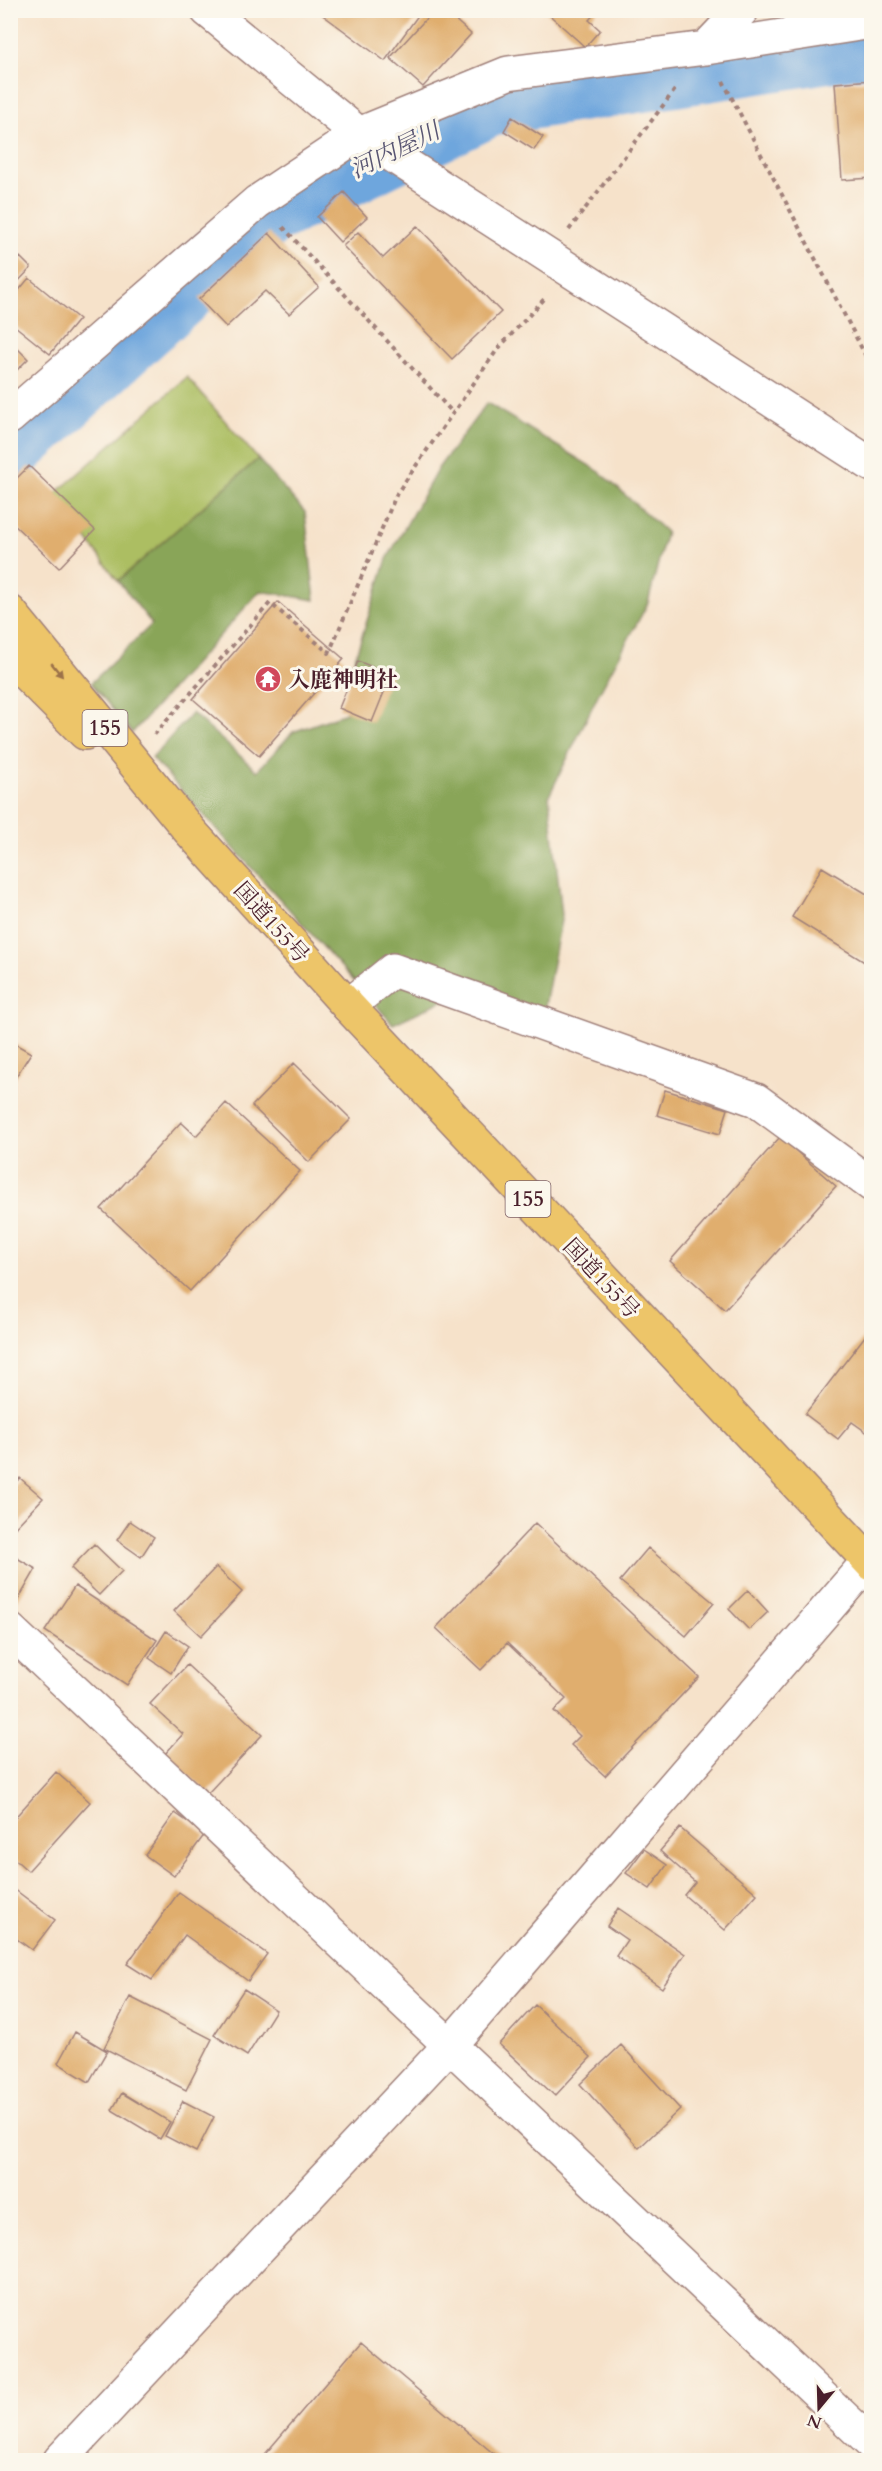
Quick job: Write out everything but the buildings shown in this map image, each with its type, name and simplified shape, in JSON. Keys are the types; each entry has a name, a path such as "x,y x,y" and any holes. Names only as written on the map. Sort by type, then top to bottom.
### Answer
{"highway":[{"name":"国道155号","path":"15,618 190,831 348,1006 871,1561"},
{"name":"国道155号","path":"10,658 67,716 190,831"}],"street":[{"path":"207,10 359,134 872,465"},
{"path":"706,48 742,10"},
{"path":"10,417 257,202 359,134 508,74 706,48 872,22"},
{"path":"348,1006 393,970 756,1101 872,1185"},
{"path":"60,2460 449,2046 871,1561"},
{"path":"10,1630 872,2444"}],"path":[{"path":"132,760 270,603 329,653 397,492 559,263 706,48 872,368"},
{"path":"278,221 453,413"}],"green space":[{"path":"187,377 258,459 118,581 54,495"},
{"path":"487,403 600,472 666,532 648,603 598,695 549,796 562,915 544,1011 463,991 393,1024 152,758 192,713 257,771 293,732 346,713 352,667 387,559 439,467"},
{"path":"258,459 305,512 315,600 260,591 132,733 91,683 152,624 118,581"}],"waterway":[{"name":"河内屋川","path":"10,449 270,212 491,103 872,43"}],"place":[{"name":"入鹿神明社","path":"268,679"}]}
